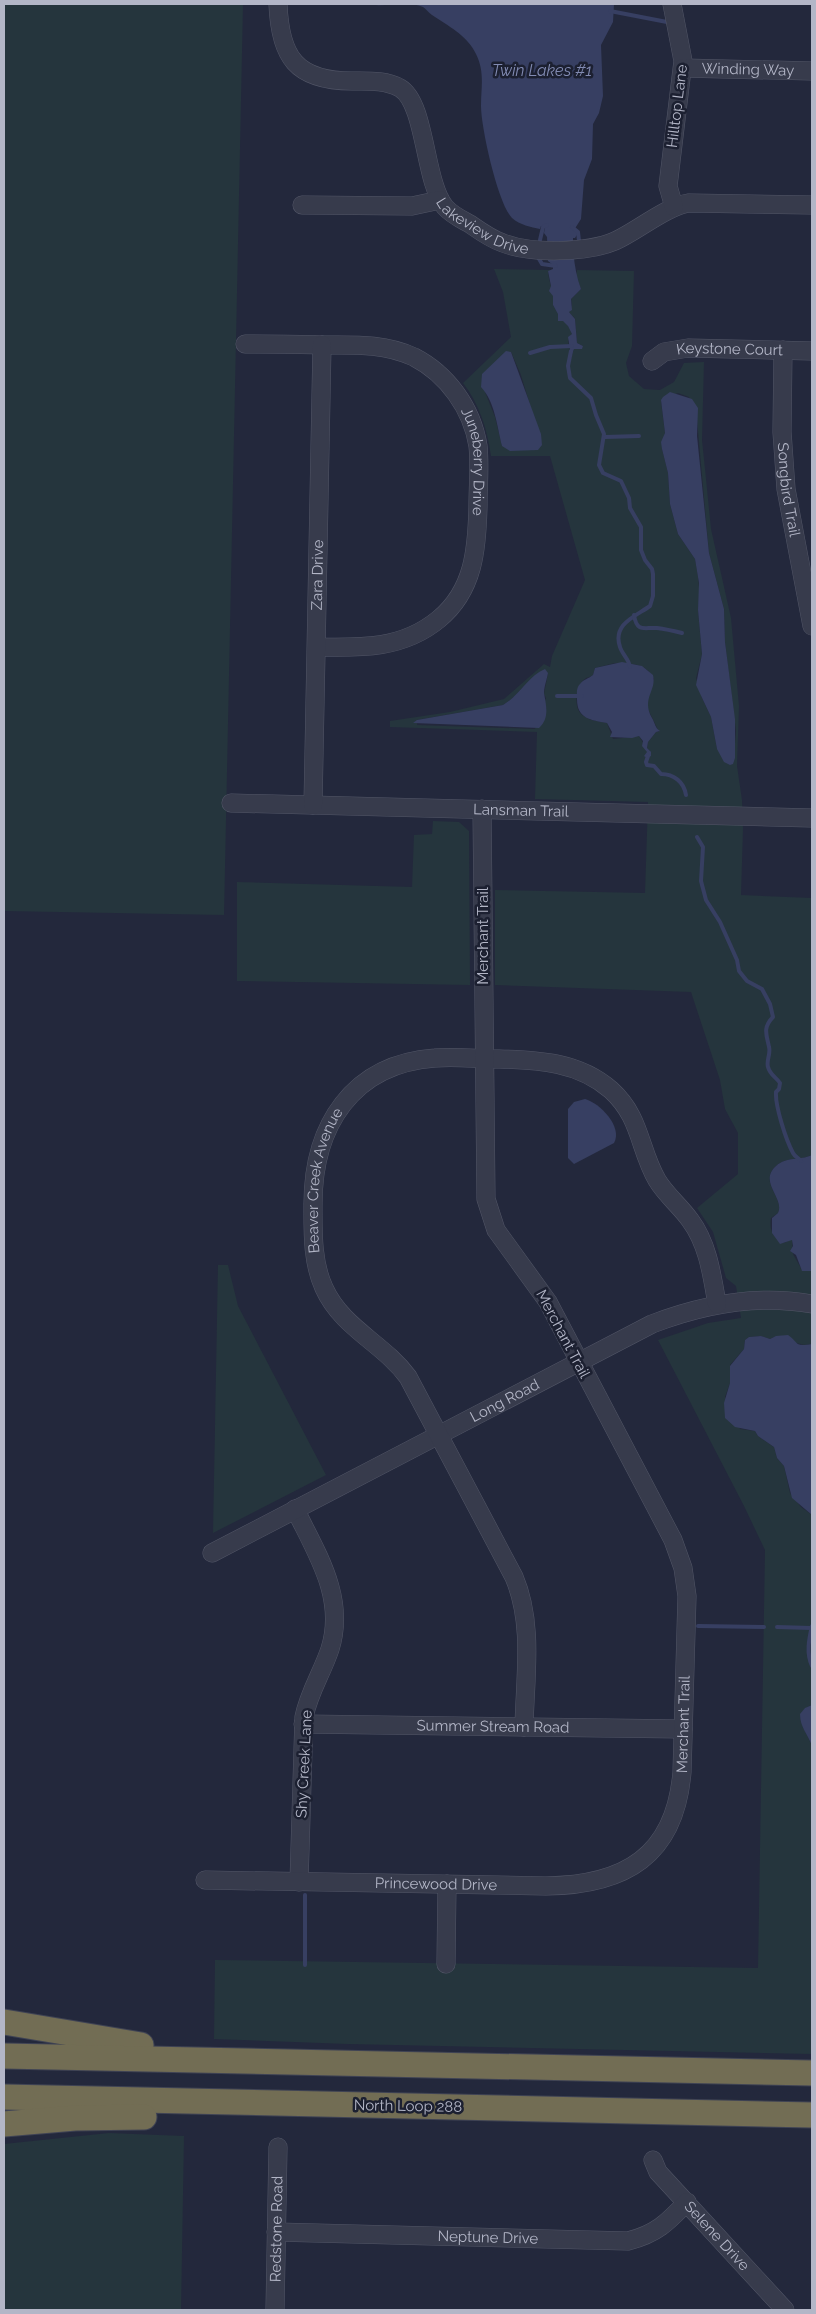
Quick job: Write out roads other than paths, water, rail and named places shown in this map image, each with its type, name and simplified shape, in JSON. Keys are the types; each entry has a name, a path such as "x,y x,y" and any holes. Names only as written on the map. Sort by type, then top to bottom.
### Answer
{"highway":[{"path":"4,2022 125,2043 224,2056 307,2062"},
{"path":"4,2056 812,2073"},
{"name":"North Loop 288","path":"4,2097 812,2115"},
{"path":"4,2124 118,2117 359,2116 457,2107"}],"street":[{"name":"Lakeview Drive","path":"278,4 283,43 292,59 302,69 326,81 379,82 396,86 406,93 416,115 440,200 451,213 502,243 520,248 576,250 613,242 674,207 689,203 812,205"},
{"name":"Hilltop Lane","path":"672,4 683,68 668,186 674,207"},
{"name":"Winding Way","path":"683,68 812,71"},
{"path":"302,205 412,206 440,200"},
{"name":"Juneberry Drive","path":"246,344 383,348 414,358 437,373 456,393 470,420 478,446 477,529 474,559 464,588 453,605 420,632 390,644 354,648 317,647"},
{"name":"Zara Drive","path":"313,805 322,345"},
{"name":"Keystone Court","path":"652,361 664,352 679,349 812,351"},
{"name":"Songbird Trail","path":"783,350 782,432 785,475 795,544 812,626"},
{"name":"Lansman Trail","path":"231,803 812,818"},
{"name":"Merchant Trail","path":"482,809 484,1185 492,1221 505,1245 543,1294 673,1540 683,1568 687,1596 683,1729 678,1796 668,1826 656,1845"},
{"name":"Beaver Creek Avenue","path":"524,1727 526,1629 520,1594 508,1566 402,1369 341,1316 323,1287 314,1250 314,1174 319,1151 334,1115 346,1099 367,1082 388,1069 411,1061 436,1058 534,1060 563,1065 595,1079 613,1092 625,1105 635,1122 656,1179 691,1221 700,1235 710,1263 717,1304"},
{"name":"Long Road","path":"212,1553 652,1324 682,1313 717,1304 759,1300 812,1304"},
{"name":"Shy Creek Lane","path":"295,1509 326,1573 333,1594 335,1615 329,1651 309,1694 303,1724 299,1882"},
{"name":"Summer Stream Road","path":"303,1724 683,1729"},
{"name":"Princewood Drive","path":"205,1880 546,1886 586,1884 622,1873 645,1858 656,1845"},
{"path":"446,1964 447,1884"},
{"name":"Redstone Road","path":"275,2310 278,2147"},
{"name":"Selene Drive","path":"653,2160 658,2172 785,2310"},
{"name":"Neptune Drive","path":"276,2232 628,2241 646,2236 658,2230 687,2202"}],"water":[{"name":"Twin Lakes #1","path":"367,4 409,4 381,5"},
{"name":"Twin Lakes #1","path":"409,4 614,4 613,22 601,45 603,96 599,113 593,124 592,159 584,180 581,219 574,230 578,233 573,238 577,277 581,289 571,299 572,310 569,312 575,319 577,343 583,346 582,349 574,349 571,356 568,337 572,334 563,321 558,321 558,314 553,305 553,296 549,291 551,286 548,271 553,269 553,265 548,261 547,237 544,233 545,227 541,226 540,229 529,226 512,218 501,198 496,182 482,117 482,80 479,61 468,41 423,7"},
{"path":"506,351 511,352 541,434 542,445 538,450 510,451 502,446 492,407 481,387 482,374"},
{"path":"670,392 692,399 698,408 697,436 709,553 724,609 725,642 735,719 735,758 733,764 730,765 724,762 717,749 711,717 696,685 702,654 698,610 699,583 695,559 678,534 670,504 668,473 661,442 665,433 661,400"},
{"path":"622,662 642,666 653,675 654,681 648,705 655,725 660,731 656,732 648,742 647,748 651,752 651,756 647,758 644,756 647,752 642,746 643,741 639,736 632,738 610,737 612,732 607,723 586,717 579,711 577,693 580,684 593,675 595,668"},
{"path":"545,669 548,673 544,688 546,716 539,728 413,723 417,720 503,705 514,697 534,676"},
{"path":"585,1099 597,1105 608,1116 613,1123 616,1137 614,1143 574,1164 568,1158 568,1109 574,1102"},
{"path":"812,1155 812,1271 802,1271 796,1255 790,1251 793,1246 792,1240 780,1244 772,1233 772,1218 778,1213 779,1207 770,1178 771,1172 780,1163"},
{"path":"788,1335 799,1345 812,1344 812,1515 792,1498 784,1466 777,1458 774,1447 758,1436 755,1431 735,1427 725,1418 724,1403 730,1383 730,1366 744,1349 745,1340 749,1337 761,1336 770,1339 776,1336"},
{"path":"812,1705 812,1746 800,1719 800,1714 805,1708"}],"waterway":[{"path":"610,11 667,22"},
{"path":"540,240 543,227 547,225"},
{"path":"572,227 578,232 579,241"},
{"path":"538,257 542,264 556,266"},
{"path":"530,353 550,347 572,346"},
{"path":"571,351 568,366 570,378 591,398 604,434 599,465 603,473 621,481 629,498 630,508 641,527 641,550 653,574 653,596 650,606 632,617 619,632 620,647 630,667"},
{"path":"605,437 639,436"},
{"path":"634,615 639,627 682,633"},
{"path":"557,696 582,696"},
{"path":"649,753 647,765 654,766 661,774 670,775 678,780 683,786 686,795"},
{"path":"697,837 703,847 701,881 706,900 720,922 737,960 739,971 747,981 762,989 770,1004 773,1017 766,1028 769,1050 768,1067 780,1083 779,1089 776,1092 776,1098 784,1132 793,1153 801,1161"},
{"path":"698,1626 764,1627"},
{"path":"812,1626 809,1641 812,1666"},
{"path":"777,1627 811,1628"},
{"path":"305,1895 305,1965"}]}
